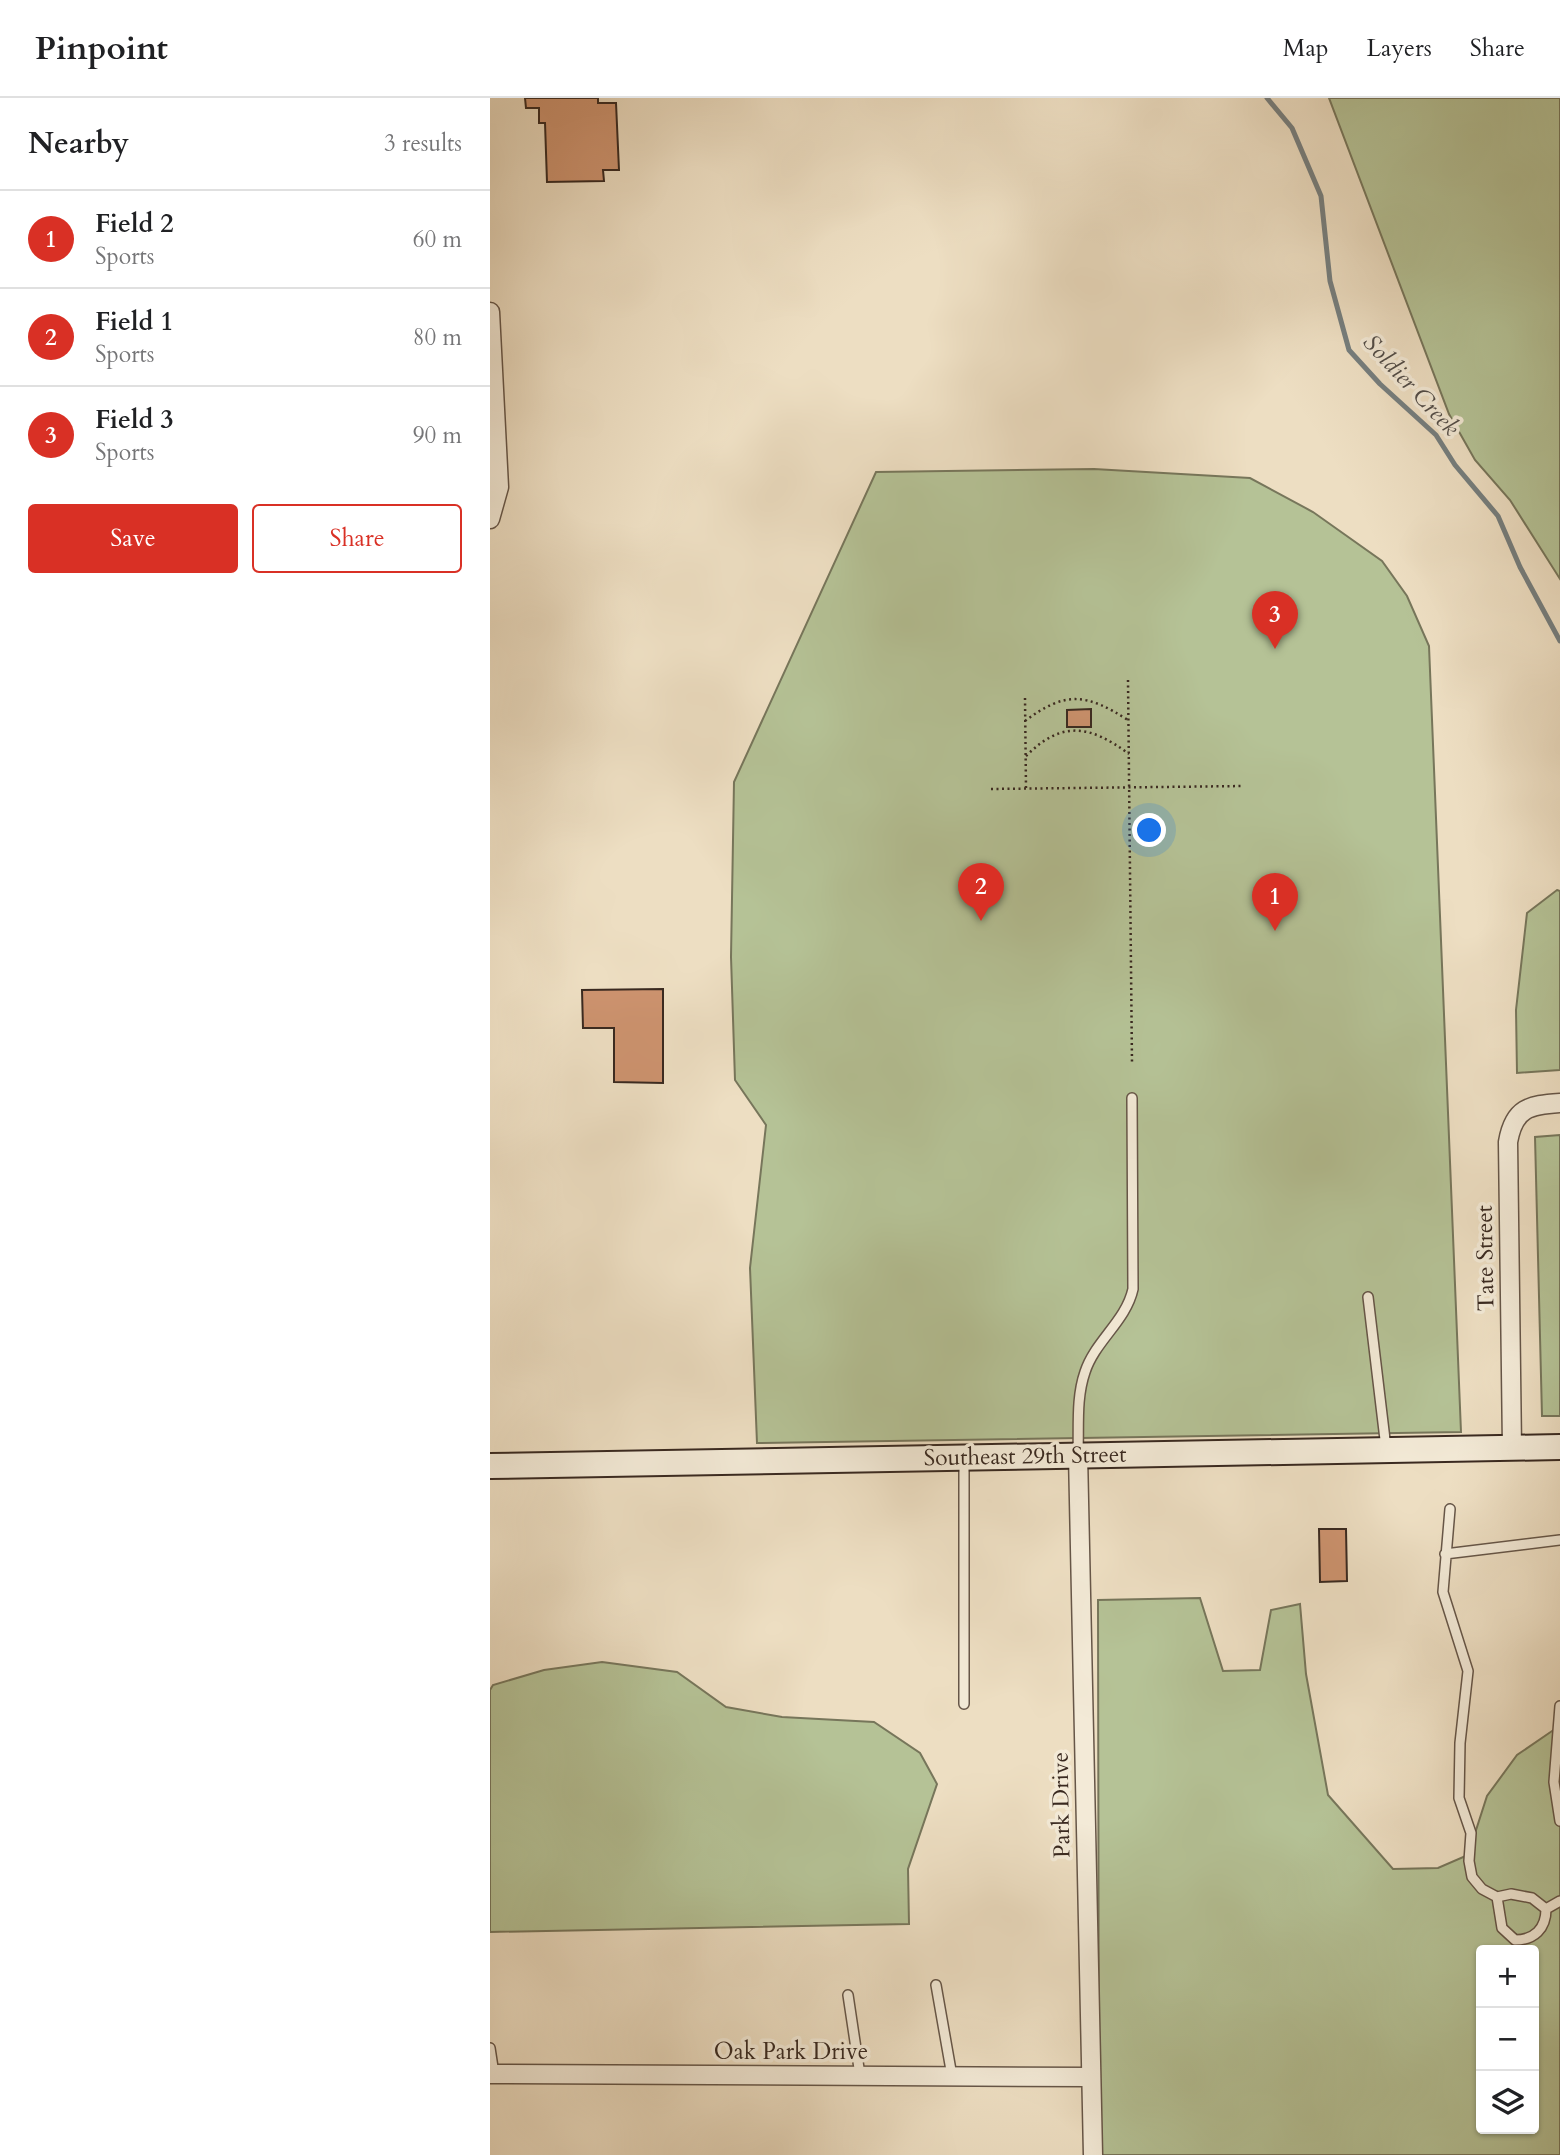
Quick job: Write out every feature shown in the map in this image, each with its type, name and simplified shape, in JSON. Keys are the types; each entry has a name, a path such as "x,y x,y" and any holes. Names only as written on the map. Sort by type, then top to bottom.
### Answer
{"main road":[{"name":"Southeast 29th Street","path":"490,1466 1560,1447"}],"street":[{"path":"490,312 499,486 490,519"},
{"name":"Tate Street","path":"1512,1448 1508,1142 1511,1124 1521,1112 1528,1107 1560,1103"},
{"name":"Park Drive","path":"1078,1454 1093,2155"},
{"name":"Oak Park Drive","path":"492,2074 1091,2077"}],"lane":[{"path":"1078,1454 1078,1406 1085,1371 1129,1306 1133,1289 1132,1098"},
{"path":"1368,1297 1386,1450"},
{"path":"964,1457 964,1704"},
{"path":"1450,1510 1443,1592 1468,1671 1460,1743 1459,1798 1471,1833 1469,1861 1472,1877 1482,1889 1497,1897 1511,1895 1532,1898 1546,1909"},
{"path":"1445,1554 1560,1540"},
{"path":"1560,1706 1554,1782 1560,1821"},
{"path":"1497,1897 1502,1928 1515,1940 1528,1940 1538,1932 1546,1920 1546,1909"},
{"path":"1546,1909 1560,1902"},
{"path":"936,1985 951,2076"},
{"path":"848,1995 860,2076"},
{"path":"490,2048 492,2074"}],"path":[{"path":"1128,680 1132,1063"},
{"path":"1025,698 1026,789"},
{"path":"1025,721 1053,703 1081,698 1095,700 1128,720"},
{"path":"1026,756 1048,736 1080,731 1108,738 1129,754"},
{"path":"991,789 1244,786"}],"green space":[{"path":"1329,98 1560,98 1560,579 1510,500 1475,460 1449,414"},
{"path":"1094,469 1250,478 1313,512 1382,561 1407,596 1429,646 1461,1432 757,1443 750,1268 766,1125 735,1080 731,957 734,782 876,472"},
{"path":"1557,890 1560,891 1560,1070 1517,1073 1516,1010 1527,913"},
{"path":"1560,1135 1560,1416 1542,1416 1535,1137"},
{"path":"1200,1598 1223,1671 1260,1670 1271,1610 1300,1604 1306,1674 1328,1795 1393,1869 1438,1868 1468,1855 1487,1796 1517,1755 1555,1729 1560,1709 1560,2155 1099,2155 1098,1600"},
{"path":"602,1662 677,1672 726,1707 782,1717 874,1722 920,1753 937,1784 908,1869 909,1924 490,1932 490,1690 493,1685 544,1670"}],"building":[{"path":"525,98 598,98 598,103 616,103 619,170 603,170 604,181 547,182 545,123 539,123 539,108 526,108"},
{"path":"1091,709 1091,727 1067,727 1067,710"},
{"path":"663,989 663,1083 614,1082 614,1028 583,1028 582,990"},
{"path":"1319,1529 1346,1529 1347,1581 1320,1582"}],"waterway":[{"name":"Soldier Creek","path":"1267,98 1292,128 1321,196 1330,281 1349,350 1380,384 1436,435 1455,465 1498,516 1520,567 1560,641"}],"place":[{"name":"Field 3","path":"1275,649"},
{"name":"Field 1","path":"981,921"},
{"name":"Field 2","path":"1275,931"}]}
